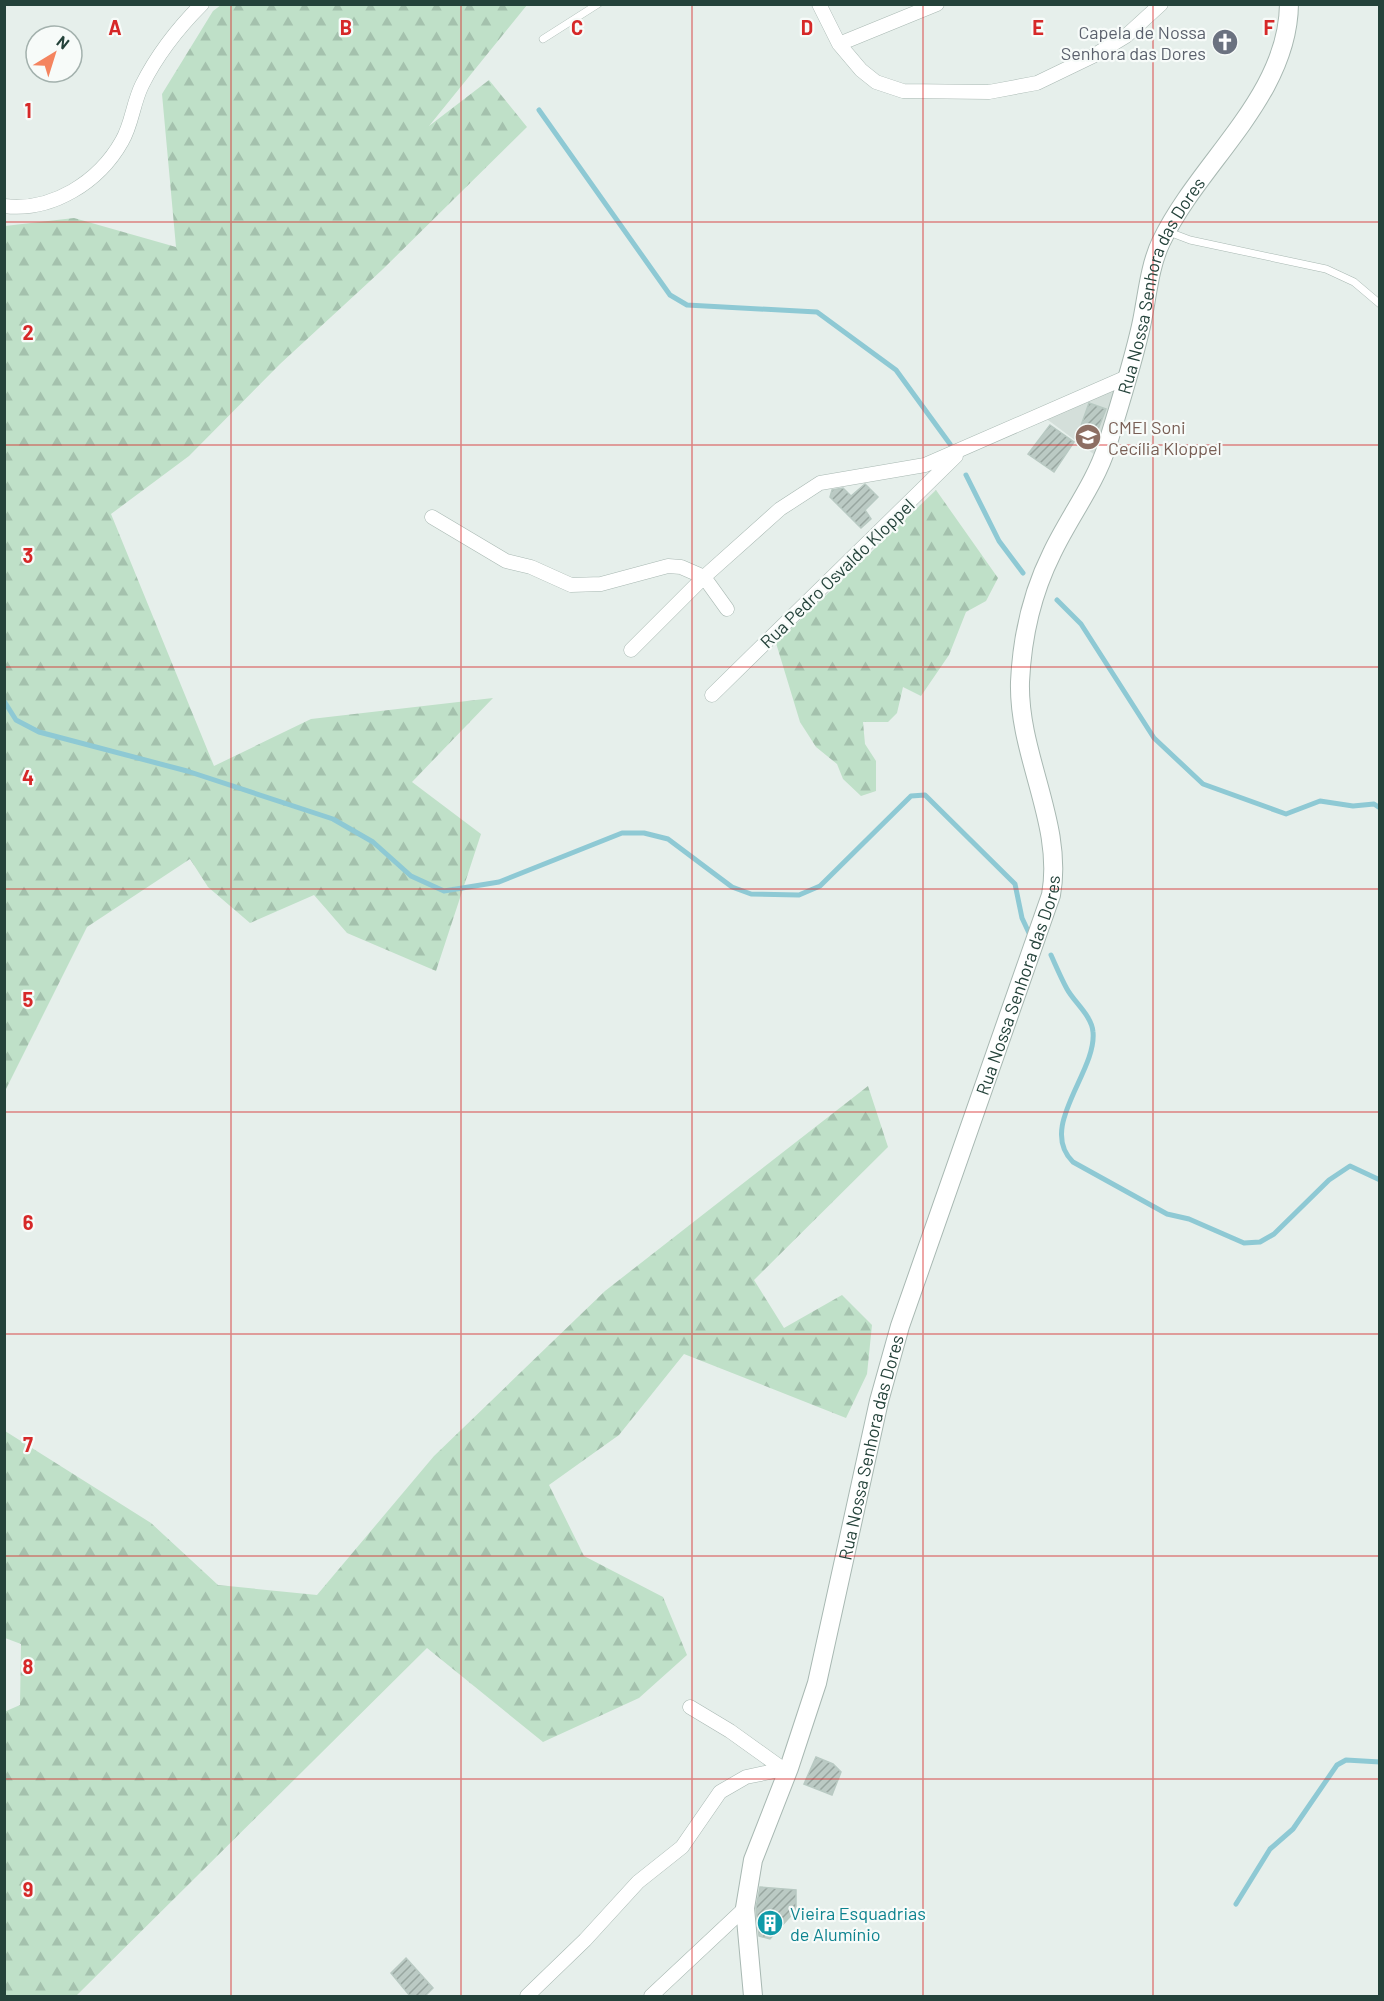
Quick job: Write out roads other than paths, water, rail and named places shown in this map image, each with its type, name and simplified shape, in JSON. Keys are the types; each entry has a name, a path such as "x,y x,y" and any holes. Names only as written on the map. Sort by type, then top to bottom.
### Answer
{"street":[{"path":"4,206 33,207 45,204 69,194 98,171 121,142 136,98 154,65 185,21 202,4"},
{"path":"819,4 839,44 868,77 889,88 903,91 998,92 1037,83 1093,56 1126,36 1161,4"},
{"path":"839,44 937,4"},
{"name":"Rua Nossa Senhora das Dores","path":"753,1996 745,1908 757,1846 819,1675 892,1354 1051,895 1054,870 1050,835 1022,727 1020,682 1030,611 1044,571 1102,462 1127,377 1158,249 1166,231 1275,72 1285,35 1289,4"},
{"path":"631,650 704,577 780,509 820,483 925,465 1127,377"},
{"name":"Rua Pedro Osvaldo Kloppel","path":"712,695 962,450"},
{"path":"432,517 506,561 531,567 571,585 601,584 668,566 681,567 704,577 727,609"},
{"path":"690,1707 786,1768"},
{"path":"527,1996 585,1940 644,1877 682,1847 708,1806 720,1792 746,1777 786,1768"},
{"path":"651,1996 745,1908"}],"lane":[{"path":"543,39 598,4"},
{"path":"1166,231 1190,240 1326,269 1354,282 1380,304"}],"waterway":[{"path":"539,110 670,295 687,305 817,312 896,370 950,444"},
{"path":"966,475 999,541 1023,573"},
{"path":"1057,600 1081,624 1154,738 1203,784 1286,814 1320,801 1353,806 1374,804 1380,808"},
{"path":"4,701 16,720 39,732 187,771 333,819 373,842 411,876 444,891 499,882 622,833 644,833 668,839 732,887 751,894 799,895 820,886 911,796 925,795 1015,884 1022,918 1029,933"},
{"path":"1051,955 1067,989 1090,1020 1093,1032 1092,1048 1071,1099 1062,1133 1064,1148 1073,1162 1167,1214 1189,1219 1244,1243 1260,1242 1274,1234 1329,1180 1350,1166 1380,1180"},
{"path":"1236,1904 1270,1849 1293,1829 1337,1765 1346,1760 1380,1762"}],"place":[{"name":"Capela de Nossa Senhora das Dores","path":"1225,42"},
{"name":"CMEI Soni Cecília Kloppel","path":"1088,437"},
{"name":"Vieira Esquadrias de Alumínio","path":"770,1923"}]}
